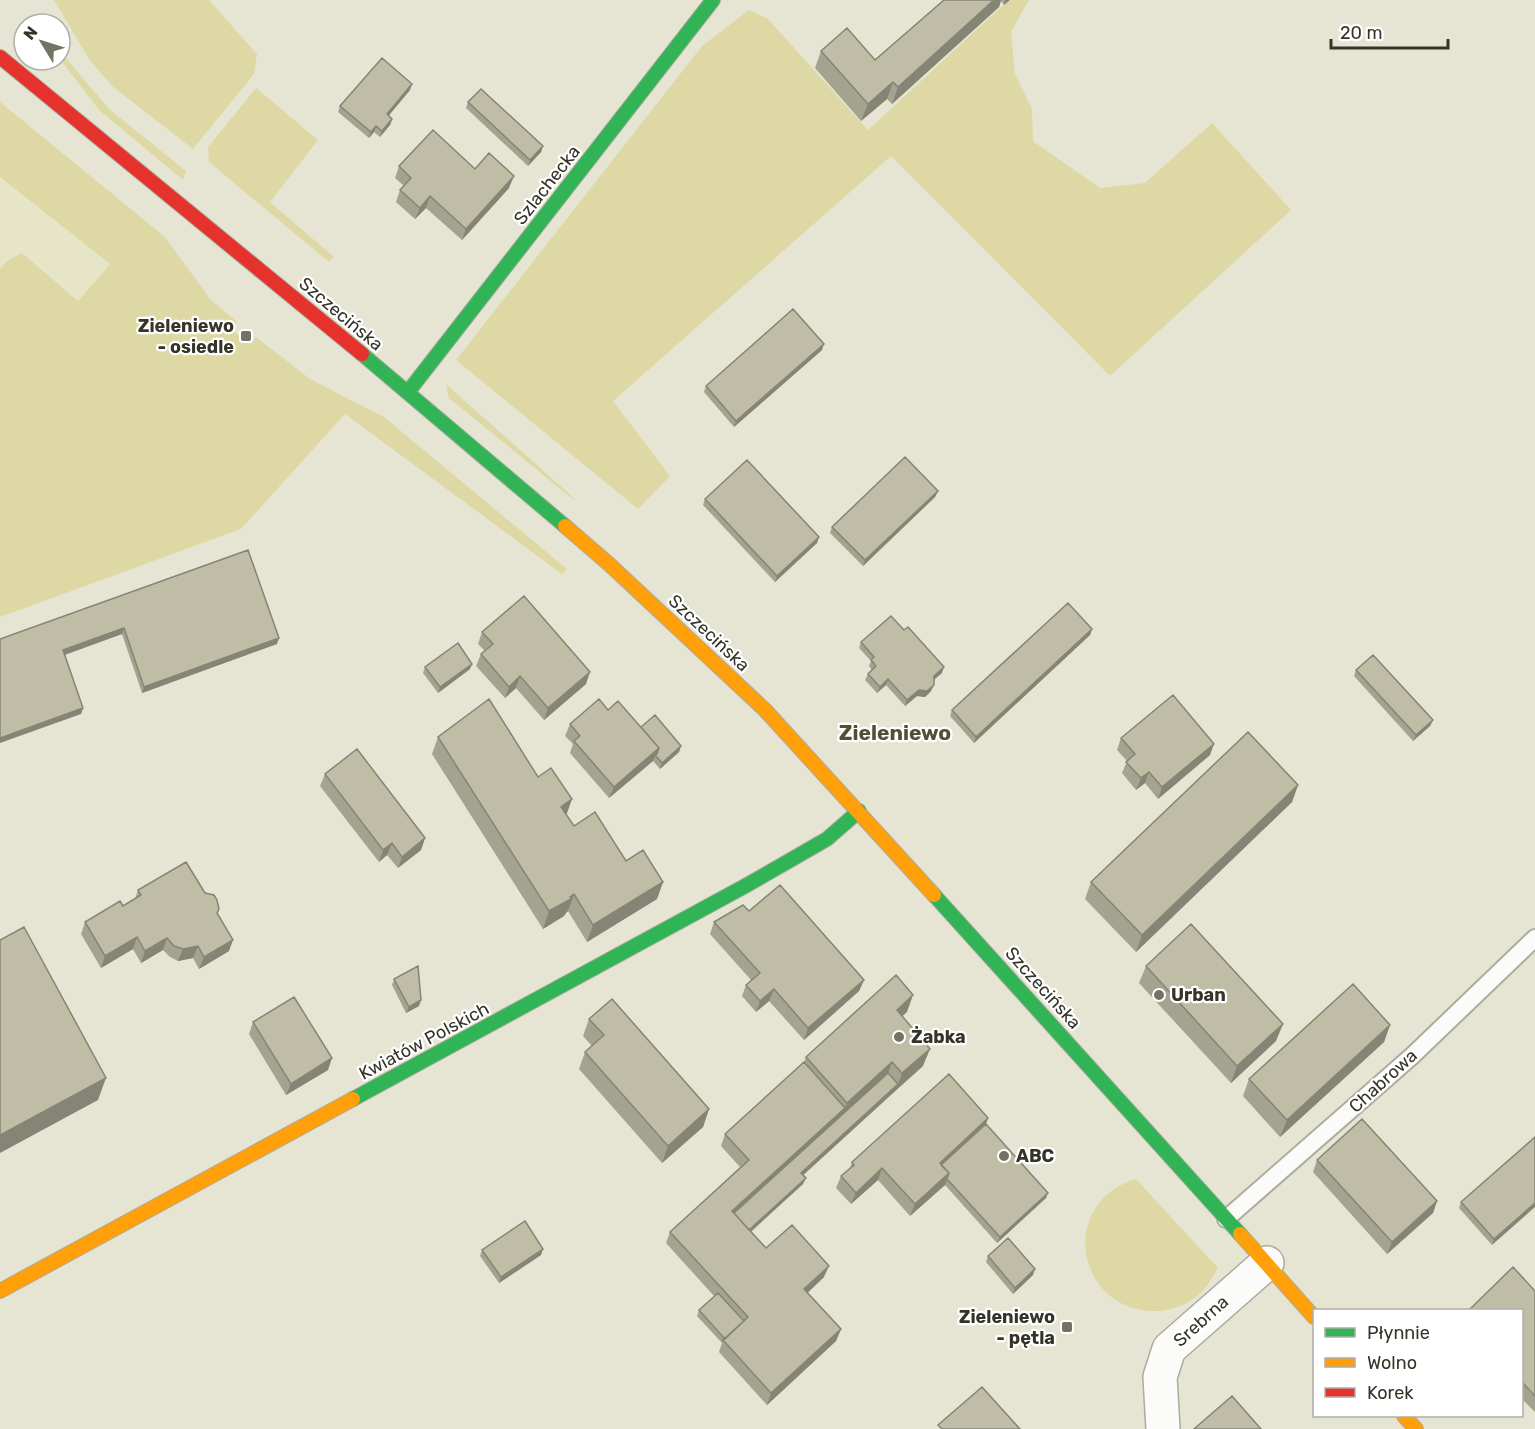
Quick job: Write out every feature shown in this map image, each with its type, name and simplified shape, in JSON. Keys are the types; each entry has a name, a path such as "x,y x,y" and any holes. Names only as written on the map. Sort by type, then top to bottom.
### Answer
{"street":[{"name":"Szlachecka","path":"408,392 713,0"},
{"name":"Szczecińska","path":"0,57 408,392 610,565 765,710 859,811 1313,1316"},
{"name":"Kwiatów Polskich","path":"0,1291 747,885 826,839 859,811"},
{"name":"Srebrna","path":"1163,1429 1160,1377 1169,1349 1267,1263"},
{"path":"1405,1417 1416,1429"}],"lane":[{"name":"Chabrowa","path":"1226,1219 1412,1056 1535,938"}],"shaded area":[{"path":"54,0 209,0 257,54 254,74 193,149 112,86 89,59 72,30 72,12 61,12"},
{"path":"1012,0 1030,0 1011,32 1015,74 1032,109 1033,141 1100,188 1145,183 1212,123 1291,210 1110,376 891,156 613,401 670,476 638,509 456,360 702,46 749,10 768,19 868,130 1001,7"},
{"path":"72,65 109,109 186,171 183,180 99,110 70,72 72,72"},
{"path":"256,88 318,140 270,202 334,257 329,262 209,162 208,147"},
{"path":"0,102 165,237 210,299 237,322 231,329 250,345 256,337 310,379 384,417 567,569 562,574 345,414 241,529 0,617 0,269 7,261 22,253 78,301 110,264 0,177"},
{"path":"0,169 112,266 15,390 0,378"},
{"path":"446,384 575,499 449,398"},
{"path":"1136,1179 1218,1268 1200,1294 1173,1309 1147,1311 1122,1303 1101,1287 1091,1271 1086,1255 1085,1239 1088,1223 1095,1208 1119,1186"}],"building":[{"path":"944,0 994,0 898,87 893,82 868,104 821,51 847,28 875,60"},
{"path":"382,58 412,84 387,114 392,119 382,131 376,126 371,132 340,106"},
{"path":"481,89 543,146 530,160 468,102"},
{"path":"433,130 475,169 489,153 514,176 466,229 430,196 420,208 400,190 411,178 399,166"},
{"path":"793,309 824,344 736,421 706,386"},
{"path":"905,457 938,491 865,560 832,527"},
{"path":"747,460 819,537 777,576 705,499"},
{"path":"248,550 279,638 144,687 124,628 63,650 83,708 0,738 0,639"},
{"path":"524,596 590,672 548,708 520,676 509,687 481,654 493,644 482,632"},
{"path":"1068,603 1092,629 976,737 952,710"},
{"path":"891,616 904,630 908,627 944,667 934,676 934,685 927,691 919,690 907,700 888,679 880,687 868,674 876,666 871,660 874,657 861,642"},
{"path":"458,643 472,664 440,687 425,667"},
{"path":"1373,655 1433,720 1416,735 1356,670"},
{"path":"1173,695 1214,744 1162,787 1149,772 1141,778 1126,762 1135,754 1121,738"},
{"path":"489,699 538,777 551,768 572,799 561,807 574,826 595,812 626,861 643,850 663,882 593,925 574,894 570,897 571,899 549,911 438,737"},
{"path":"599,699 608,710 618,701 659,748 614,787 574,741 580,736 570,724"},
{"path":"655,715 681,746 662,763 655,755 659,748 641,727"},
{"path":"1248,732 1298,785 1142,935 1091,882"},
{"path":"357,749 425,838 402,857 392,843 383,850 325,774"},
{"path":"186,862 205,893 214,895 219,909 217,913 233,940 204,957 198,946 183,949 174,946 167,938 145,951 137,937 105,956 85,922 120,901 123,906 141,895 138,890"},
{"path":"780,885 864,980 808,1028 774,989 760,1001 746,985 760,973 714,922 743,905 749,911"},
{"path":"1191,924 1283,1024 1237,1066 1146,966"},
{"path":"24,927 106,1078 0,1135 0,940"},
{"path":"418,966 421,1000 409,1007 394,979"},
{"path":"896,975 913,995 897,1010 930,1049 902,1073 892,1062 847,1103 806,1057"},
{"path":"1353,984 1390,1025 1287,1120 1249,1079"},
{"path":"294,997 332,1058 291,1084 253,1022"},
{"path":"612,999 709,1109 668,1146 585,1052 604,1035 589,1019"},
{"path":"804,1062 845,1108 732,1211 766,1248 792,1225 829,1266 804,1289 841,1329 771,1393 723,1340 748,1317 670,1232 749,1160 725,1134"},
{"path":"888,1073 898,1084 801,1173 806,1178 749,1230 734,1213"},
{"path":"949,1074 988,1118 940,1163 949,1173 915,1204 882,1168 856,1193 841,1176 854,1165 852,1162"},
{"path":"1362,1119 1437,1201 1392,1242 1317,1160"},
{"path":"986,1124 1048,1193 1000,1237 947,1179 949,1173 941,1165"},
{"path":"1535,1137 1535,1203 1494,1239 1461,1202"},
{"path":"525,1221 543,1249 501,1277 482,1250"},
{"path":"1008,1238 1035,1269 1015,1288 988,1256"},
{"path":"1513,1267 1535,1291 1535,1396 1523,1383 1523,1309 1470,1309"},
{"path":"718,1293 744,1321 725,1339 699,1310"},
{"path":"982,1387 1020,1429 942,1429 938,1425"},
{"path":"1232,1396 1261,1429 1194,1429"}],"traffic: fast":[{"path":"408,392 713,0"},
{"path":"362,354 565,526"},
{"path":"353,1099 747,885 827,839 859,811"},
{"path":"934,895 1240,1234"}],"traffic: slow":[{"path":"565,526 765,710 934,895"},
{"path":"0,1291 353,1099"},
{"path":"1240,1234 1313,1316"},
{"path":"1405,1417 1416,1429"}],"traffic: jam":[{"path":"0,57 362,354"}],"place":[{"name":"Zieleniewo - osiedle","path":"246,336"},
{"name":"Urban","path":"1159,995"},
{"name":"Żabka","path":"899,1037"},
{"name":"ABC","path":"1004,1156"},
{"name":"Zieleniewo - pętla","path":"1067,1327"}],"district":[{"name":"Zieleniewo","path":"895,732"}]}
